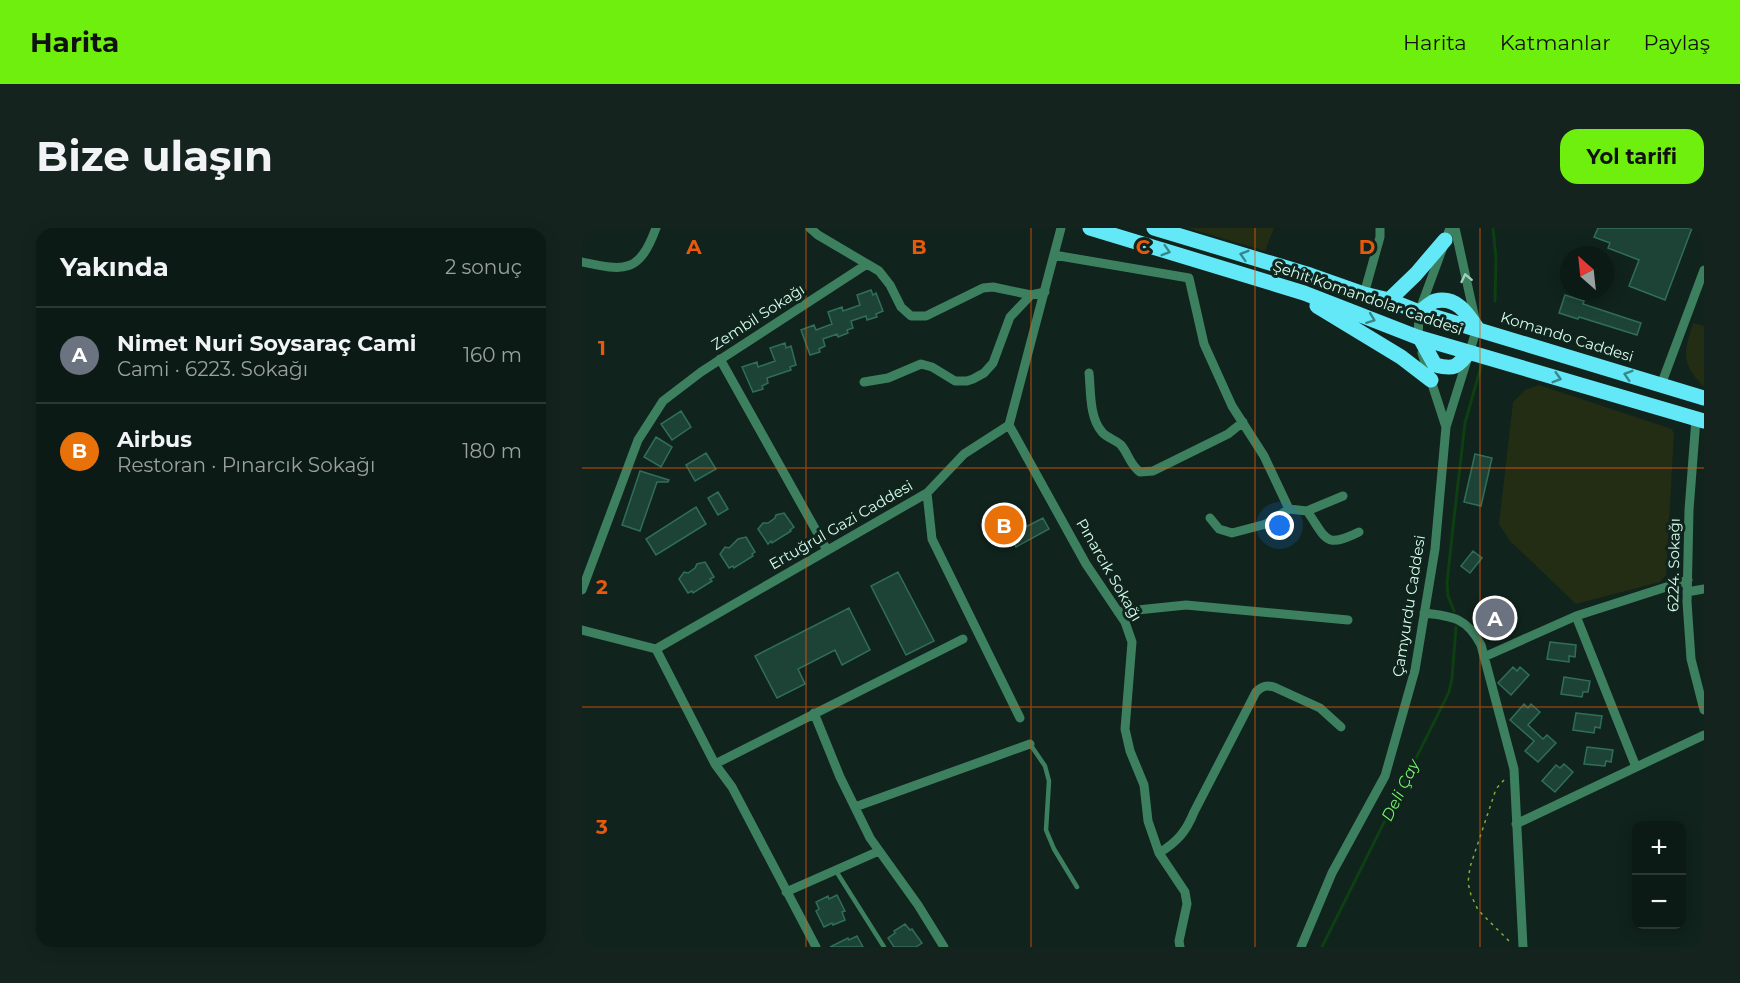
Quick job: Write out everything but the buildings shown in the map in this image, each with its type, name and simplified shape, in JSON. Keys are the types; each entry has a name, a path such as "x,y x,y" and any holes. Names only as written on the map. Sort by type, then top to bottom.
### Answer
{"main road":[{"name":"Şehit Komandolar Caddesi","path":"1090,228 1283,287 1418,337 1700,420"},
{"name":"Şehit Komandolar Caddesi","path":"1154,228 1389,300 1419,312"},
{"path":"1389,300 1416,274 1450,232"},
{"path":"1283,287 1362,332 1431,380"},
{"name":"Komando Caddesi","path":"1419,312 1704,398"},
{"path":"1418,337 1435,365 1449,369 1459,365 1469,352"}],"street":[{"path":"582,262 623,269 638,261 656,228"},
{"path":"810,228 879,271 890,285 901,308 911,315 926,316 982,288 993,287 1031,295 1045,292"},
{"path":"1009,424 1060,228"},
{"path":"1364,294 1380,237 1380,228"},
{"path":"1450,232 1477,328"},
{"name":"Çamyurdu Caddesi","path":"1446,427 1418,337 1419,312 1450,232"},
{"path":"1054,255 1189,278"},
{"path":"1200,262 1189,278 1204,344 1232,406 1264,456 1289,509"},
{"name":"Zembil Sokağı","path":"582,591 638,440 663,401 720,359 867,264"},
{"path":"1661,385 1704,270"},
{"path":"864,382 888,378 921,364 932,367 955,381 973,379 993,363 1010,317 1031,295"},
{"name":"Çamyurdu Caddesi","path":"1300,947 1332,873 1385,776 1415,670 1435,549 1446,427 1477,328"},
{"path":"720,359 826,550"},
{"path":"1089,373 1097,424 1102,433 1120,444 1140,472 1153,471 1228,434 1243,423"},
{"name":"6224. Sokağı","path":"1700,420 1689,510 1687,592 1691,659 1704,710"},
{"name":"Ertuğrul Gazi Caddesi","path":"656,649 927,492 964,454 1009,424"},
{"name":"Pınarcık Sokağı","path":"1009,424 1086,564 1125,622 1132,642 1125,729 1130,751 1144,785 1148,821 1159,853 1185,892 1187,904 1179,947"},
{"path":"927,492 932,539 1020,718"},
{"path":"1210,518 1219,529 1232,533 1266,524 1289,509 1306,511 1343,496"},
{"path":"1306,511 1325,536 1332,541 1340,541 1359,532"},
{"path":"1484,657 1576,616 1688,580"},
{"path":"1687,592 1704,589"},
{"path":"1118,612 1185,605 1348,620"},
{"path":"1424,613 1449,616 1463,622 1474,632 1481,645 1514,769 1523,947"},
{"path":"1576,616 1636,767"},
{"path":"582,630 656,649 715,764 732,787 816,947"},
{"path":"715,764 963,639"},
{"path":"1159,853 1175,844 1187,830 1260,688 1274,687 1320,708 1341,727"},
{"path":"814,713 840,777 870,838 945,947"},
{"path":"1516,824 1704,735"},
{"path":"855,807 1030,744"},
{"path":"786,892 879,851"}],"lane":[{"path":"1030,744 1045,766 1049,780 1046,830 1077,887"},
{"path":"836,870 884,947"}],"path":[{"path":"1514,769 1496,789 1468,879 1471,895 1478,910 1515,947"}],"green space":[{"path":"1188,228 1274,228 1265,251"},
{"path":"1693,323 1704,326 1704,387 1691,371 1686,357"},
{"path":"1539,385 1672,429 1674,434 1666,575 1660,582 1576,604 1510,541 1499,524 1513,402 1525,390"}],"waterway":[{"name":"Deli Çay","path":"1493,228 1496,258 1495,301"},
{"name":"Deli Çay","path":"1454,611 1448,596 1447,583 1453,527 1465,423 1482,363"},
{"name":"Deli Çay","path":"1322,947 1449,692 1456,627"}],"place":[{"name":"Airbus","path":"1004,525"},
{"name":"Nimet Nuri Soysaraç Cami","path":"1495,618"}]}
